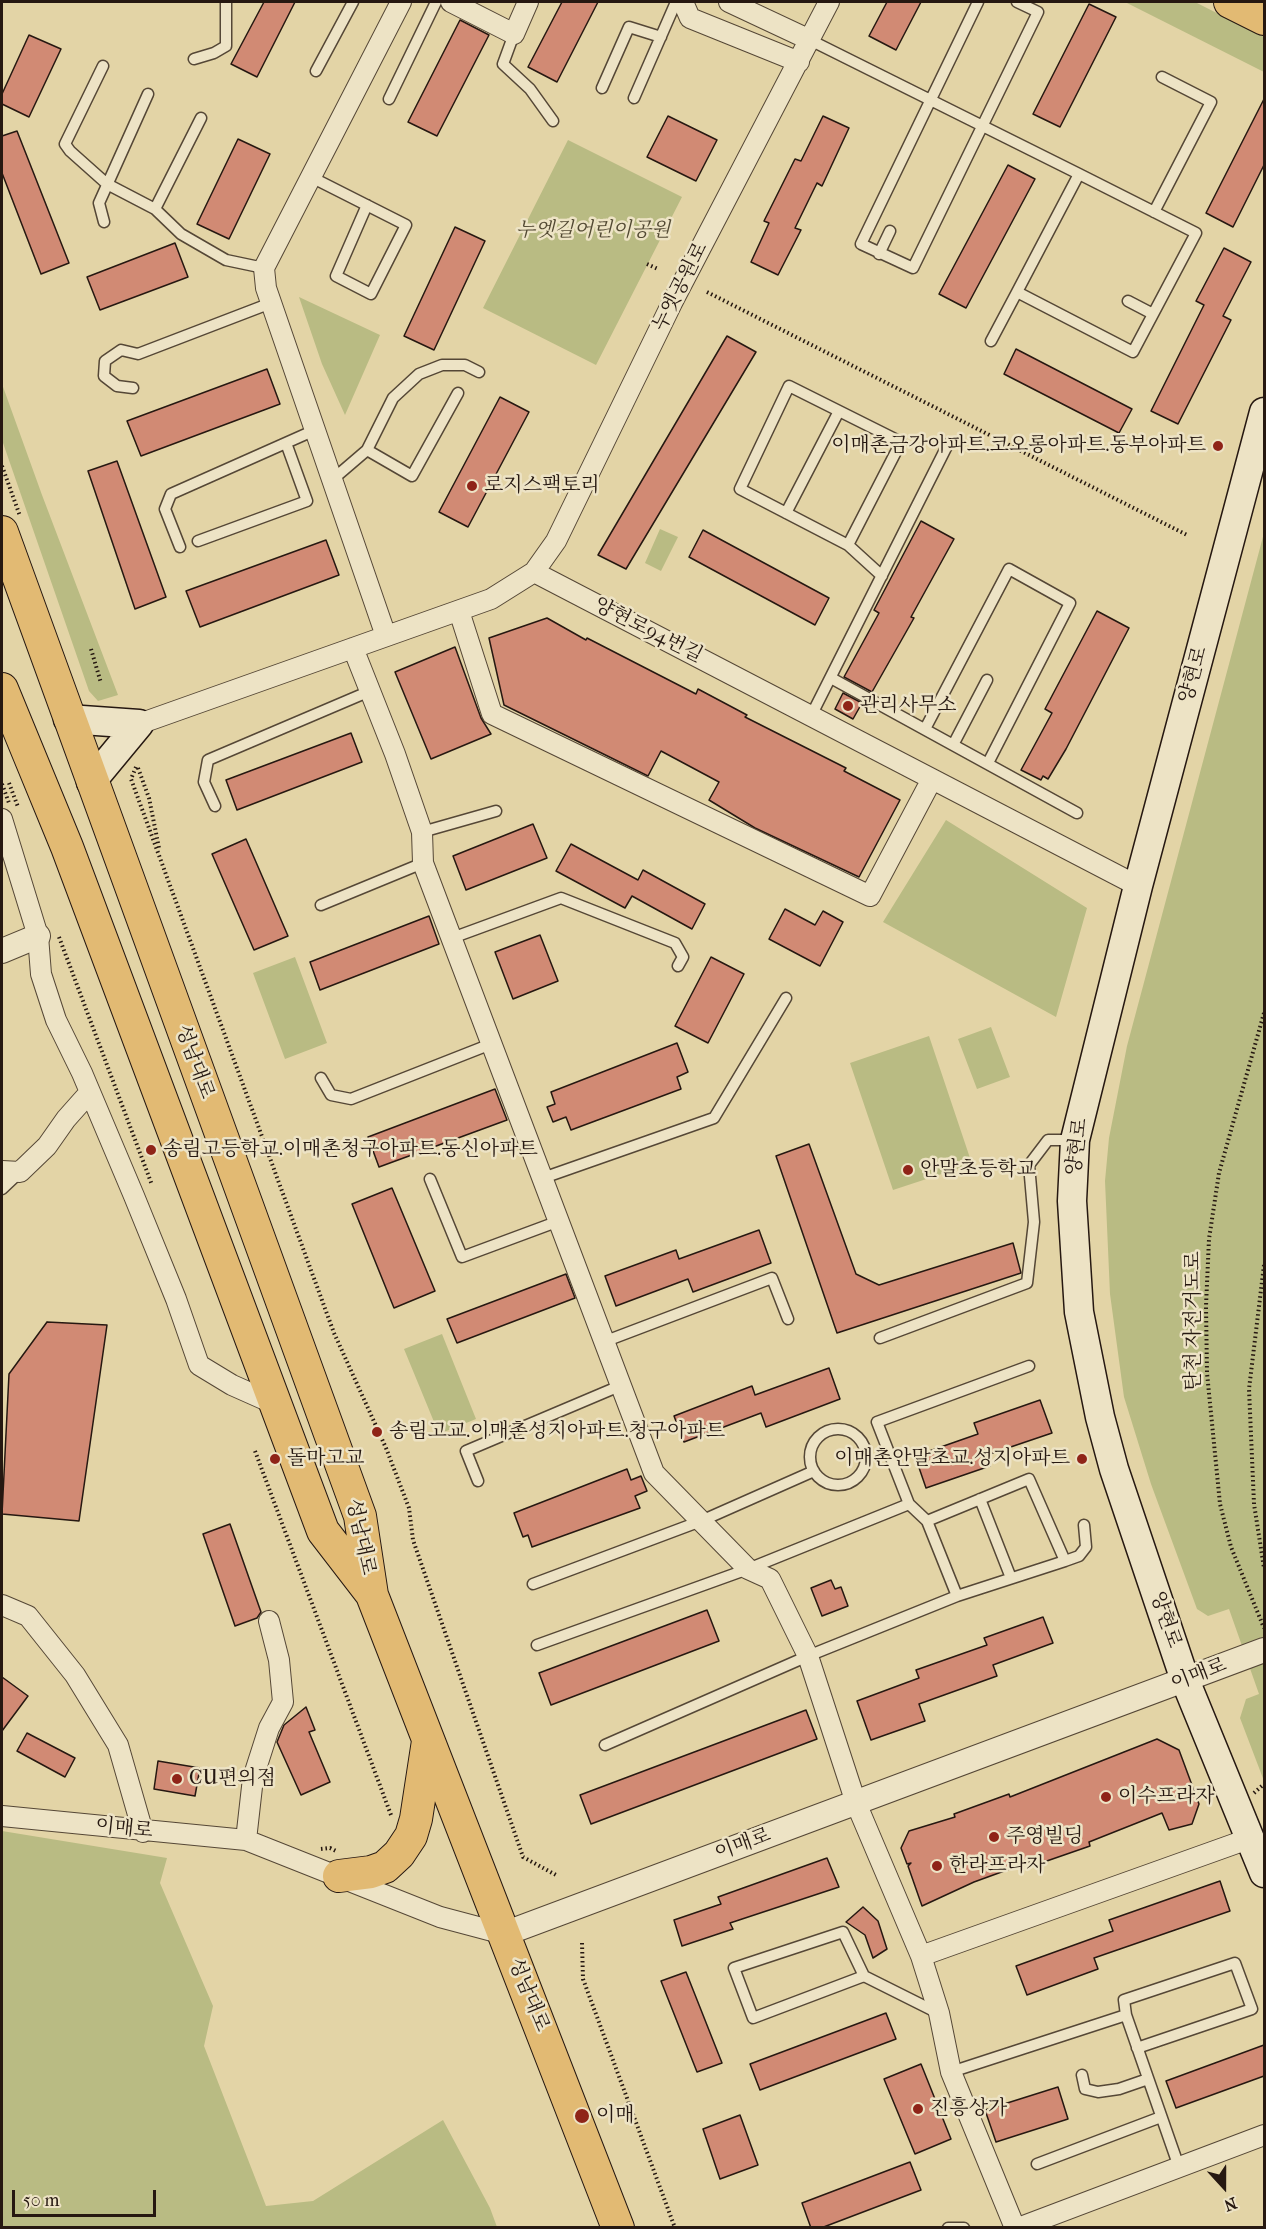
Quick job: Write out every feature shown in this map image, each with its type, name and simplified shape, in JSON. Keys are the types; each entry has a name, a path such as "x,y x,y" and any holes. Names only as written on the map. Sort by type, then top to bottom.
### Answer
{"main road":[{"path":"1230,2 1264,19"},
{"name":"양현로","path":"1264,412 1138,886 1075,1140 1072,1201 1078,1312 1088,1364 1114,1469 1185,1680 1264,1874"},
{"name":"성남대로","path":"2,532 68,719 360,1516 372,1595 618,2228"},
{"name":"성남대로","path":"2,688 67,847 323,1531 372,1595"},
{"path":"68,719 139,724"},
{"path":"91,782 139,724"},
{"path":"339,1876 371,1872 385,1867 399,1854 411,1836 429,1741"}],"street":[{"path":"386,636 271,303 264,268 400,2"},
{"path":"451,2 514,33 528,2"},
{"path":"683,2 690,18 799,62"},
{"path":"729,2 810,40"},
{"name":"누엣공원로","path":"534,572 556,541 672,303 829,2"},
{"path":"139,724 491,599 534,572"},
{"name":"양현로94번길","path":"534,572 1138,886"},
{"path":"459,611 492,714 870,896 932,779"},
{"path":"353,648 422,832 423,863 606,1341 654,1473 748,1569 770,1579 808,1656 856,1803 921,1956 939,2013 951,2072 1017,2228 1264,2135"},
{"path":"11,813 47,934 41,974 56,1020 90,1092 176,1299 200,1365 232,1385 277,1406"},
{"path":"2,951 47,934"},
{"path":"11,1171 46,1146 90,1092"},
{"path":"2,1605 28,1616 75,1675 118,1745 143,1832"},
{"path":"246,1840 253,1778 269,1728 283,1702 279,1660 269,1621"},
{"name":"이매로","path":"2,1816 143,1832 246,1840 440,1917 504,1934 1264,1650"},
{"path":"921,1956 1251,1838"}],"lane":[{"path":"194,59 214,53 226,46 226,2"},
{"path":"316,71 353,2"},
{"path":"389,99 436,2"},
{"path":"634,98 676,2"},
{"path":"978,2 861,243 879,254 913,268 1038,12 1017,2"},
{"path":"602,88 629,27 661,37"},
{"path":"514,33 503,64 530,89 554,120"},
{"path":"810,40 1196,233 1133,352 1017,292"},
{"path":"103,66 65,144 107,184 155,209 181,234 226,260 264,268"},
{"path":"1154,212 1212,102 1162,76"},
{"path":"104,222 99,203 148,94"},
{"path":"155,209 201,118"},
{"path":"991,341 1079,174"},
{"path":"311,177 367,205 406,225 371,294 336,276 367,205"},
{"path":"879,254 890,231"},
{"path":"1128,301 1154,314"},
{"path":"133,388 117,386 104,376 105,361 121,350 138,354 271,303"},
{"path":"332,480 367,450 393,398 419,374 442,365 465,365 479,372"},
{"path":"848,546 901,442 789,386 740,489 848,546 882,576"},
{"path":"367,450 412,476 458,393"},
{"path":"786,513 839,411"},
{"path":"180,547 165,509 171,494 315,430"},
{"path":"198,541 307,501 286,443"},
{"path":"811,716 948,444"},
{"path":"925,729 1009,569 1070,603 988,764"},
{"path":"831,678 1077,813"},
{"path":"953,745 987,680"},
{"path":"215,806 204,782 208,760 370,691"},
{"path":"422,832 496,811"},
{"path":"321,905 423,863"},
{"path":"452,938 561,898 675,943 683,957 678,966"},
{"path":"543,1178 714,1118 786,998"},
{"path":"321,1078 331,1095 351,1099 491,1044"},
{"path":"880,1338 1027,1283 1034,1222 1029,1165 1048,1140 1075,1140"},
{"path":"2,1189 11,1171"},
{"path":"430,1179 462,1257 560,1221"},
{"path":"606,1341 772,1278 788,1319"},
{"path":"957,1596 927,1521 909,1504 877,1422 1029,1366"},
{"path":"478,1481 466,1451 622,1385"},
{"path":"842,1429 851,1432 861,1440 866,1449 866,1462 859,1476 851,1482 836,1485 826,1482 814,1471 810,1462 812,1446 823,1433 842,1429"},
{"path":"533,1584 701,1521 814,1471"},
{"path":"927,1521 1029,1479 1065,1561"},
{"path":"980,1500 1011,1578"},
{"path":"537,1645 748,1569 909,1504"},
{"path":"605,1745 808,1656 957,1596 1079,1556 1086,1547 1084,1525"},
{"path":"864,1976 753,2018 734,1968 843,1932 864,1976 939,2013"},
{"path":"1137,2048 1252,2009 1235,1964 1124,2000 1126,2015 1137,2048 1179,2168"},
{"path":"951,2072 1126,2015"},
{"path":"1082,2075 1085,2089 1098,2092 1119,2089 1148,2079"},
{"path":"1037,2164 1161,2117"},
{"path":"948,2228 964,2228"}],"path":[{"path":"647,264 658,269"},
{"path":"707,292 1187,535"},
{"path":"92,649 102,683"},
{"path":"161,860 150,798 138,766 131,779 334,1333 386,1448 409,1508 413,1540 523,1857 556,1875"},
{"path":"9,783 11,813"},
{"path":"2,784 11,813"},
{"path":"47,934 156,1196"},
{"name":"탄천 자전거도로","path":"1264,1013 1219,1173 1209,1239 1206,1306 1207,1373 1220,1504 1231,1547 1264,1628"},
{"path":"1264,1265 1255,1322 1249,1400 1254,1504 1264,1568"},
{"path":"255,1451 375,1769 393,1825"},
{"path":"582,1943 583,1978 675,2228"}],"green space":[{"path":"1125,2 1195,2 1264,37 1264,72"},
{"name":"누엣길어린이공원","path":"568,140 682,197 596,365 483,308"},
{"path":"299,297 380,335 345,415 322,364"},
{"path":"2,384 118,695 98,701 89,691 2,440"},
{"path":"660,529 678,537 661,571 645,563"},
{"path":"1264,533 1264,1781 1240,1718 1246,1699 1259,1694 1229,1609 1208,1616 1197,1609 1151,1484 1124,1397 1110,1294 1105,1181 1109,1138 1127,1046"},
{"path":"946,820 1087,908 1056,1017 883,922"},
{"path":"295,957 327,1043 285,1059 253,973"},
{"path":"991,1027 1010,1077 977,1089 958,1039"},
{"path":"929,1036 972,1164 893,1190 850,1063"},
{"path":"442,1334 476,1419 439,1434 404,1349"},
{"path":"2,1831 167,1858 160,1883 213,2006 204,2046 266,2206 313,2201 443,2120 490,2208 497,2227 2,2227"}],"building":[{"path":"264,2 295,2 257,77 231,64"},
{"path":"562,2 598,2 557,82 528,67"},
{"path":"887,2 921,2 896,50 869,36"},
{"path":"1089,4 1116,17 1060,127 1033,114"},
{"path":"460,20 489,35 437,136 408,122"},
{"path":"29,35 61,49 29,117 2,104 2,94"},
{"path":"1264,99 1264,165 1233,227 1206,213"},
{"path":"668,116 717,140 696,181 647,157"},
{"path":"823,116 849,128 822,186 817,183 795,228 801,230 778,275 751,262 769,223 764,221 795,159 801,161"},
{"path":"17,131 69,263 41,274 2,173 2,136"},
{"path":"238,139 270,154 229,239 197,224"},
{"path":"1008,165 1035,179 966,308 939,294"},
{"path":"455,227 485,241 434,350 404,336"},
{"path":"175,243 188,277 100,310 87,277"},
{"path":"1224,248 1251,262 1223,316 1231,320 1178,424 1151,411 1204,305 1196,301"},
{"path":"727,336 756,352 626,569 598,555"},
{"path":"1016,349 1132,409 1119,433 1004,374"},
{"path":"267,369 280,404 141,456 127,421"},
{"path":"500,397 529,412 468,527 439,512"},
{"path":"117,461 166,597 135,609 88,471"},
{"path":"921,521 954,539 911,617 914,618 872,692 844,677 879,613 874,610"},
{"path":"703,530 829,598 815,625 689,557"},
{"path":"326,540 339,575 200,627 186,591"},
{"path":"1097,611 1129,628 1066,749 1048,779 1043,776 1041,780 1021,770 1052,713 1045,709"},
{"path":"547,618 586,640 587,638 696,694 698,689 747,715 745,717 846,768 844,771 900,800 859,877 755,828 709,800 719,782 661,751 648,776 504,705 489,638"},
{"path":"455,647 481,718 491,734 431,759 395,672"},
{"name":"관리사무소","path":"843,693 862,703 853,719 835,709"},
{"path":"351,733 362,762 237,810 226,780"},
{"path":"533,824 547,858 466,890 453,856"},
{"path":"246,839 288,936 254,950 212,854"},
{"path":"571,844 638,880 643,870 705,904 692,929 632,896 625,908 556,871"},
{"path":"785,909 815,925 823,911 843,922 820,966 769,939"},
{"path":"429,916 439,944 320,990 310,962"},
{"path":"540,935 558,981 513,999 495,952"},
{"path":"711,957 744,974 708,1043 675,1026"},
{"path":"677,1043 688,1072 677,1077 681,1089 571,1130 566,1117 553,1122 547,1107 555,1104 551,1092"},
{"path":"495,1089 507,1120 379,1167 368,1137"},
{"path":"809,1144 856,1274 879,1285 1013,1243 1021,1273 837,1333 776,1156"},
{"path":"392,1188 435,1291 394,1308 352,1204"},
{"path":"759,1230 771,1263 693,1292 688,1279 616,1306 605,1276 676,1250 679,1259"},
{"path":"566,1274 575,1298 457,1343 447,1319"},
{"path":"47,1322 107,1325 79,1521 2,1514 9,1374"},
{"path":"829,1368 840,1399 766,1427 761,1413 684,1442 674,1416 752,1386 755,1395"},
{"path":"1040,1400 1052,1433 987,1455 990,1466 926,1488 915,1456 978,1434 974,1423"},
{"path":"627,1469 631,1480 641,1476 647,1491 635,1496 640,1508 532,1547 528,1535 523,1537 514,1513"},
{"path":"230,1524 261,1612 257,1618 235,1626 203,1534"},
{"path":"831,1580 835,1589 841,1587 848,1606 822,1616 811,1588"},
{"path":"707,1610 719,1641 551,1705 539,1673"},
{"path":"1043,1617 1053,1643 993,1665 997,1676 919,1704 925,1721 871,1740 857,1701 919,1678 916,1670 987,1645 984,1638"},
{"path":"2,1677 28,1696 2,1731"},
{"path":"306,1707 315,1730 309,1732 330,1782 301,1795 277,1742 284,1725"},
{"path":"806,1710 817,1739 591,1824 580,1795"},
{"path":"27,1733 75,1758 65,1777 17,1751"},
{"path":"1157,1739 1179,1750 1199,1804 1192,1824 1169,1830 1162,1813 1089,1842 1090,1846 1041,1863 1040,1858 974,1882 922,1906 908,1866 911,1863 907,1864 901,1848 909,1831 955,1817 954,1814 1009,1794 1010,1797"},
{"name":"CU편의점","path":"158,1761 200,1768 195,1796 154,1789"},
{"path":"827,1858 839,1887 730,1923 733,1929 682,1946 674,1920 721,1904 718,1897"},
{"path":"1220,1881 1230,1911 1094,1958 1098,1969 1027,1995 1016,1966 1113,1931 1109,1920"},
{"path":"863,1907 878,1921 887,1949 873,1958 865,1935 846,1922"},
{"path":"686,1972 722,2063 697,2072 661,1981"},
{"path":"886,2013 896,2039 760,2090 750,2064"},
{"path":"1264,2045 1264,2076 1176,2108 1166,2081"},
{"name":"진흥상가","path":"921,2064 951,2139 915,2154 884,2079"},
{"path":"1058,2087 1068,2119 996,2142 985,2110"},
{"path":"740,2115 758,2165 720,2179 703,2129"},
{"path":"910,2162 921,2190 821,2228 811,2228 802,2203"}],"place":[{"name":"이매촌금강아파트.코오롱아파트.동부아파트","path":"1218,446"},
{"name":"로지스팩토리","path":"472,486"},
{"name":"관리사무소","path":"848,706"},
{"name":"송림고등학교.이매촌청구아파트.동신아파트","path":"151,1150"},
{"name":"안말초등학교","path":"908,1170"},
{"name":"송림고교.이매촌성지아파트.청구아파트","path":"377,1432"},
{"name":"돌마고교","path":"275,1459"},
{"name":"이매촌안말초교.성지아파트","path":"1082,1459"},
{"name":"CU편의점","path":"177,1779"},
{"name":"이수프라자","path":"1106,1797"},
{"name":"주영빌딩","path":"994,1837"},
{"name":"한라프라자","path":"937,1866"},
{"name":"진흥상가","path":"918,2109"},
{"name":"이매","path":"582,2116"}]}
